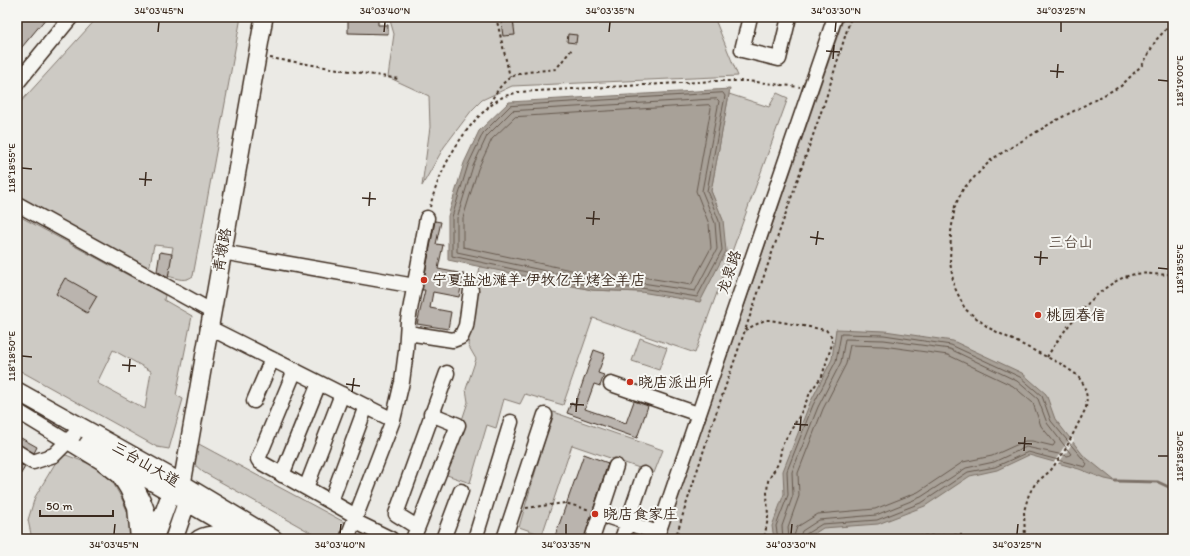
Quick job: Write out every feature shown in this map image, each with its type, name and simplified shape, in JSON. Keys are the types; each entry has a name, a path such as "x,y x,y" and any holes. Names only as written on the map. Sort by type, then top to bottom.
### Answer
{"main road":[{"name":"青墩路","path":"174,539 210,319 264,17"},
{"name":"三台山大道","path":"18,402 75,436 181,489 274,539"},
{"path":"75,436 123,473 134,487 148,520 148,539"},
{"name":"青墩路","path":"154,539 181,489"},
{"name":"三台山大道","path":"181,489 248,538"},
{"path":"199,539 204,536 222,534 248,538"}],"street":[{"path":"17,83 71,17"},
{"path":"750,17 742,50 779,59 789,17"},
{"name":"龙泉路","path":"657,536 835,17"},
{"path":"17,204 210,319 272,358 393,420"},
{"path":"347,539 393,420 402,382 408,321 427,218"},
{"path":"222,252 415,286"},
{"path":"408,333 453,340 461,337 466,326 471,290"},
{"path":"254,401 272,358"},
{"path":"295,370 258,459 260,462 330,501 355,518 391,539"},
{"path":"431,414 458,425 415,533 396,514 431,414 447,373"},
{"path":"282,475 319,382"},
{"path":"611,384 698,414"},
{"path":"306,488 342,394"},
{"path":"330,501 366,406"},
{"path":"504,539 545,415"},
{"path":"475,539 511,422"},
{"path":"17,452 33,462 54,455 75,436 101,462 119,476 127,489 134,507 138,539"},
{"path":"592,539 616,466"},
{"path":"622,539 644,474"},
{"path":"443,539 461,491"},
{"path":"600,514 627,523 657,536"}],"path":[{"path":"496,17 510,77"},
{"path":"675,539 744,331 826,98 851,17"},
{"path":"1026,539 1024,511 1029,494 1035,484 1051,470 1065,450 1075,433 1086,408 1087,397 1084,385 1077,375 1047,357 989,328 965,309 954,286 950,262 951,232 955,206 963,189 992,159 1053,122 1121,86 1143,64 1156,40 1173,22"},
{"path":"486,110 494,94 503,82 510,77 556,69 572,49"},
{"path":"257,56 399,79"},
{"path":"427,218 434,189 455,144 486,110 501,98 518,92 724,81 747,81 810,89"},
{"path":"1047,357 1062,332 1107,286 1135,274 1173,273"},
{"path":"744,331 765,320 770,320 826,330 832,337 832,344 822,376 811,391 782,445 779,462 768,481 768,518 764,539"},
{"path":"516,506 532,508 568,503 600,514"},
{"path":"846,539 962,535"}],"green space":[{"path":"98,17 241,17 193,276 190,278 181,279 168,276 173,247 154,245 149,269 17,195 17,106"},
{"path":"389,17 714,17 738,76 512,86 482,100 472,110 444,147 422,186 430,127 429,96 388,77 394,34"},
{"name":"三台山","path":"844,17 1173,17 1173,539 664,539"},
{"path":"777,93 788,98 695,353 593,318 563,405 525,394 520,404 504,399 496,428 487,425 470,483 444,474 468,402 466,389 476,359 468,345 480,266 592,290 641,292 723,220 711,191 729,94 769,107"},
{"path":"17,215 165,295 164,300 192,316 176,395 183,399 169,449 157,447 17,369","holes":["113,350 151,371 145,409 97,383"]},
{"path":"640,338 667,348 659,370 632,361"},
{"path":"553,412 663,450 654,473 572,445 542,535 519,527"},
{"path":"197,443 346,523 339,539 322,539 203,472 193,463"},
{"path":"66,455 98,467 112,481 131,520 129,539 32,539 28,520 35,497 59,457"}],"water":[{"path":"730,89 711,191 723,220 726,251 700,302 641,292 592,290 448,260 448,216 464,163 479,131 509,102"},
{"path":"836,329 885,331 953,341 1022,373 1046,394 1055,419 1083,455 1115,481 1029,455 997,470 970,476 925,506 878,524 823,528 806,539 774,539 772,526 784,494 783,471 810,403 832,359"}],"pier":[{"path":"1071,436 1074,440 1066,453 1057,465 1053,464"}],"building":[{"path":"17,17 47,17 17,53"},
{"path":"348,17 378,17 378,25 388,25 388,34 348,33"},
{"path":"513,20 515,35 503,36 501,22"},
{"path":"568,34 577,35 576,43 567,42"},
{"path":"435,221 441,222 436,244 443,245 438,269 464,274 459,297 433,292 430,308 451,312 448,329 417,324 425,290 422,290"},
{"path":"160,252 172,254 168,278 157,271"},
{"path":"65,278 97,296 87,313 56,294"},
{"path":"594,350 605,354 598,373 604,375 600,386 594,384 585,409 626,423 634,401 648,406 637,438 567,413 571,403 575,405"},
{"path":"21,438 37,447 34,453 18,444"},
{"path":"584,454 608,463 584,539 554,539"},
{"path":"17,462 25,467 17,480"}],"waterway":[{"path":"1115,481 1158,482 1173,489"}],"place":[{"name":"宁夏盐池滩羊·伊牧亿羊烤全羊店","path":"424,280"},
{"name":"桃园春信","path":"1038,315"},
{"name":"晓店派出所","path":"630,382"},
{"name":"晓店食家庄","path":"595,514"}]}
